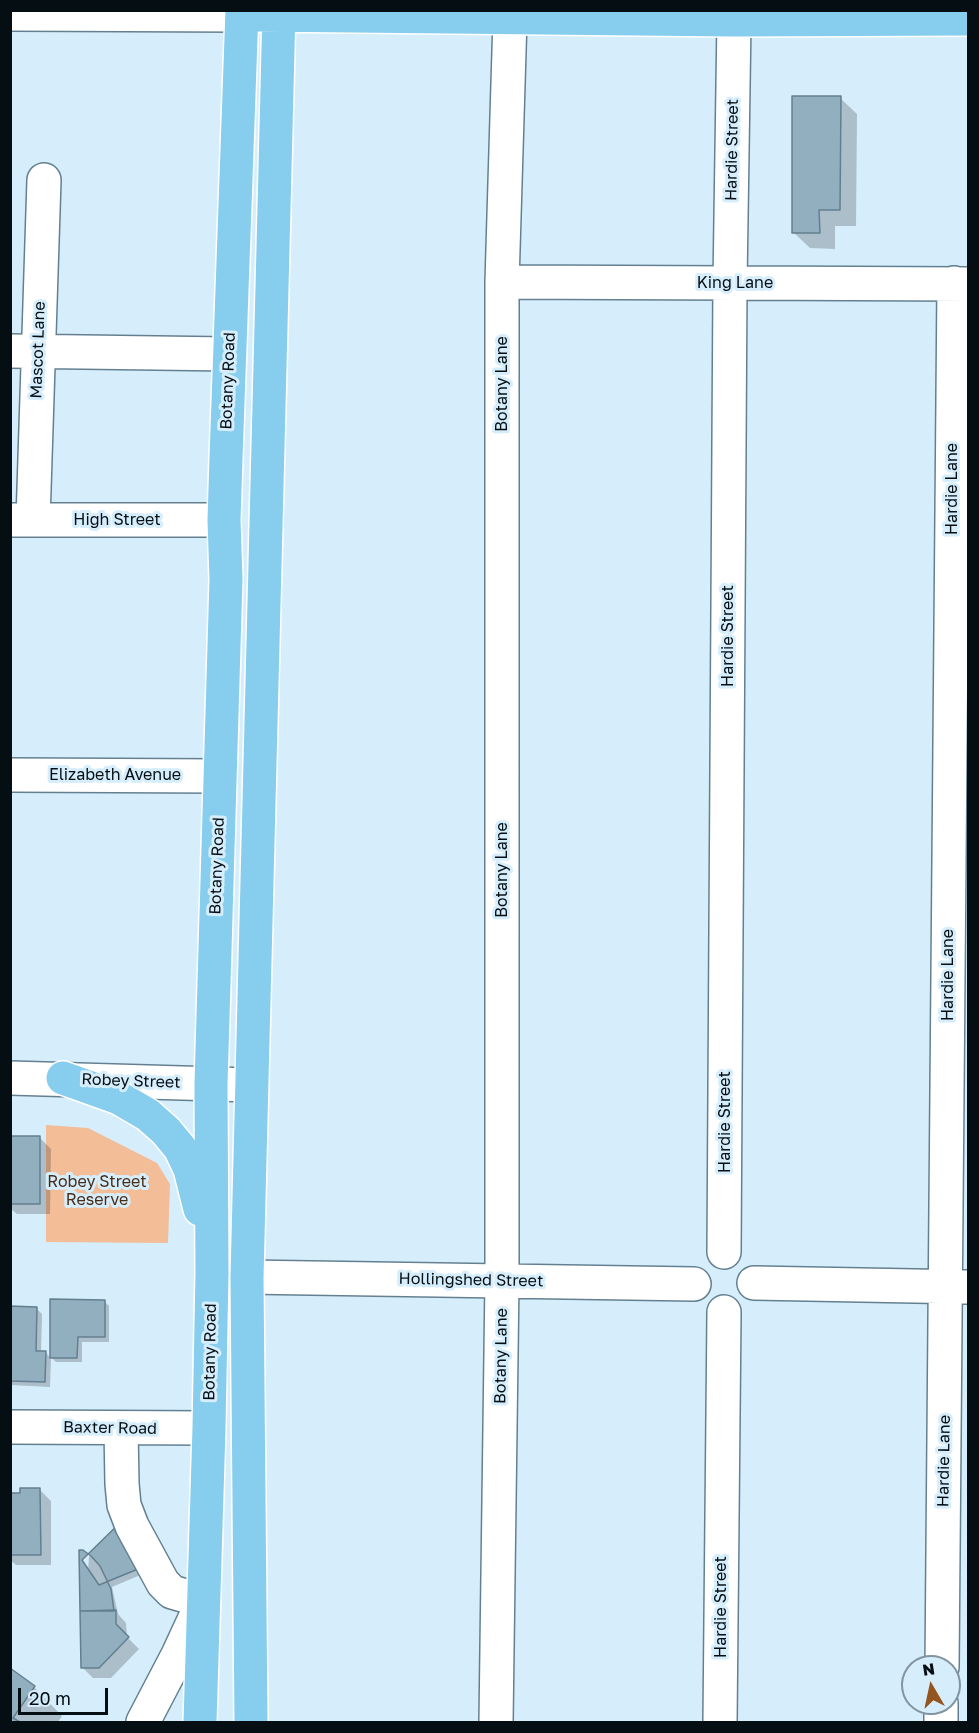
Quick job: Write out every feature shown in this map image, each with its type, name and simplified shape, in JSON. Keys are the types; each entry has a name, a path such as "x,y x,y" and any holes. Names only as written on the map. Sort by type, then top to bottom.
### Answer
{"main road":[{"path":"242,13 734,20 969,19"},
{"name":"Botany Road","path":"200,1722 212,1273 211,1084 226,579 224,520 242,13"},
{"path":"251,1722 247,1277 279,13"},
{"path":"63,1078 118,1098 148,1115 180,1148 190,1170 200,1207 212,1273"}],"street":[{"path":"10,14 242,13"},
{"name":"Botany Lane","path":"496,1722 502,1280 502,282 510,18"},
{"name":"Hardie Street","path":"724,1252 730,283 734,20"},
{"name":"Mascot Lane","path":"22,520 24,351 44,180"},
{"name":"King Lane","path":"502,282 961,284"},
{"name":"Hardie Lane","path":"942,1655 957,1287 961,284"},
{"path":"24,351 229,354"},
{"name":"High Street","path":"22,520 224,520"},
{"name":"Elizabeth Avenue","path":"10,775 220,776"},
{"name":"Robey Street","path":"10,1078 251,1085"},
{"path":"724,1252 740,1256 746,1261 751,1268 754,1283 753,1292 742,1307 724,1312 707,1307 696,1293 694,1284 699,1266 715,1254 724,1252"},
{"name":"Hollingshed Street","path":"247,1277 694,1284"},
{"path":"754,1283 957,1287"},
{"name":"Hardie Street","path":"720,1722 724,1312"},
{"name":"Baxter Road","path":"10,1427 209,1428"},
{"path":"121,1428 124,1505 132,1526 163,1583 172,1592 203,1601 143,1722"}],"green space":[{"name":"Robey Street Reserve","path":"46,1125 88,1128 157,1163 170,1184 168,1243 46,1242"}],"building":[{"path":"792,96 841,96 840,210 819,210 820,233 792,233"},
{"path":"968,627 968,678 966,678"},
{"path":"10,1136 40,1136 40,1204 10,1204"},
{"path":"50,1299 105,1300 105,1337 78,1337 77,1358 50,1358"},
{"path":"10,1306 37,1307 36,1351 46,1351 45,1382 10,1381"},
{"path":"20,1488 40,1488 41,1555 10,1555 10,1493 20,1493"},
{"path":"130,1513 160,1560 99,1585 82,1560"},
{"path":"79,1550 91,1556 100,1566 111,1589 114,1611 80,1611"},
{"path":"116,1610 116,1624 129,1637 99,1668 81,1668 80,1611"},
{"path":"10,1668 35,1686 13,1718 20,1722 10,1722"}]}
